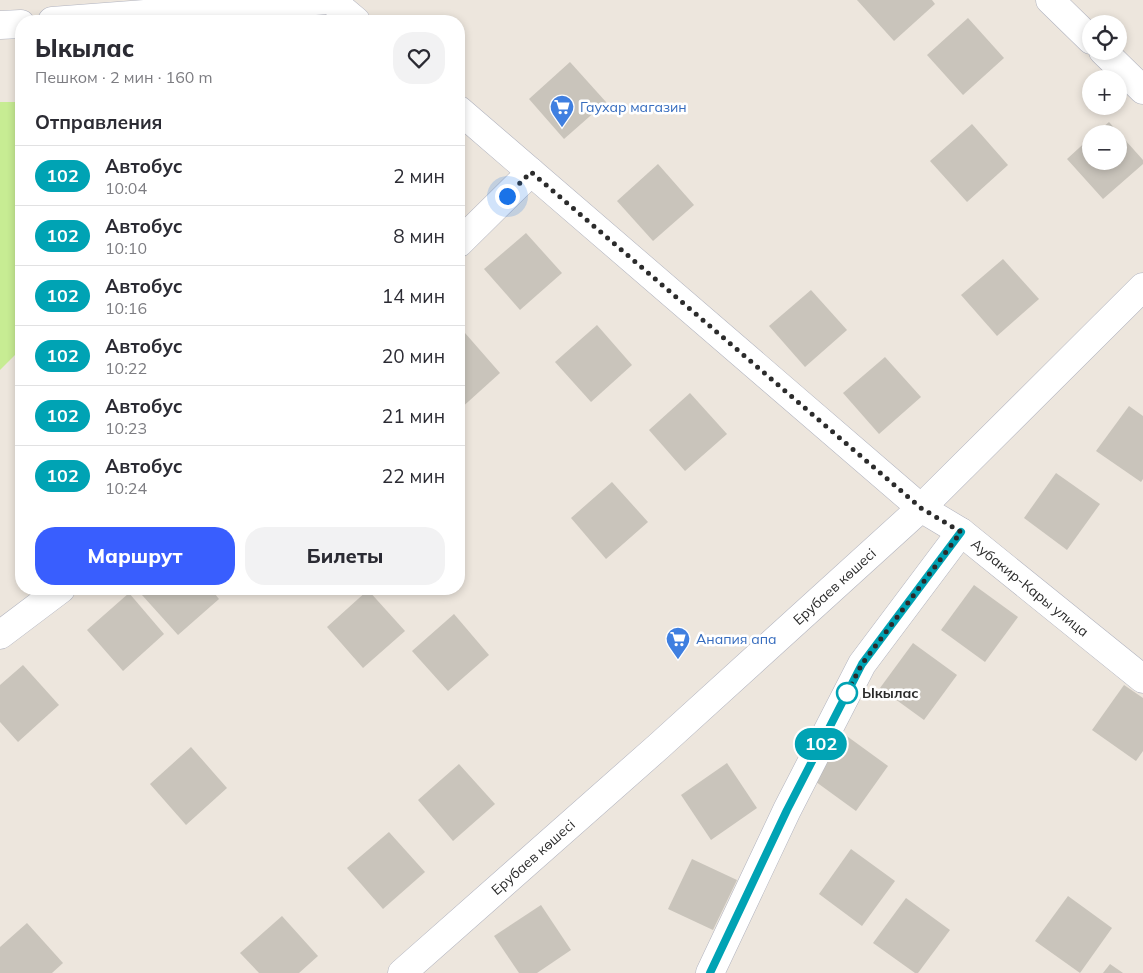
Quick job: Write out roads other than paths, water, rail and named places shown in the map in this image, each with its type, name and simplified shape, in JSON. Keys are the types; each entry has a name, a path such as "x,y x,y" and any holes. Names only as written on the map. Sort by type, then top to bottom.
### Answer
{"street":[{"path":"131,15 330,0 349,15"},
{"path":"1050,0 1082,31"},
{"path":"0,25 15,24"},
{"path":"1112,60 1143,90"},
{"name":"Аубакир-Кары улица","path":"465,115 921,508 961,532 1143,678"},
{"path":"465,237 531,172"},
{"name":"Ерубаев көшесі","path":"402,973 666,739 921,508 1143,287"},
{"path":"710,973 787,810 862,664 961,532"},
{"path":"0,635 53,595"}],"place":[{"name":"Гаухар магазин","path":"562,128"},
{"name":"Анапия апа","path":"678,660"},
{"name":"Ыкылас","path":"847,693"}]}
